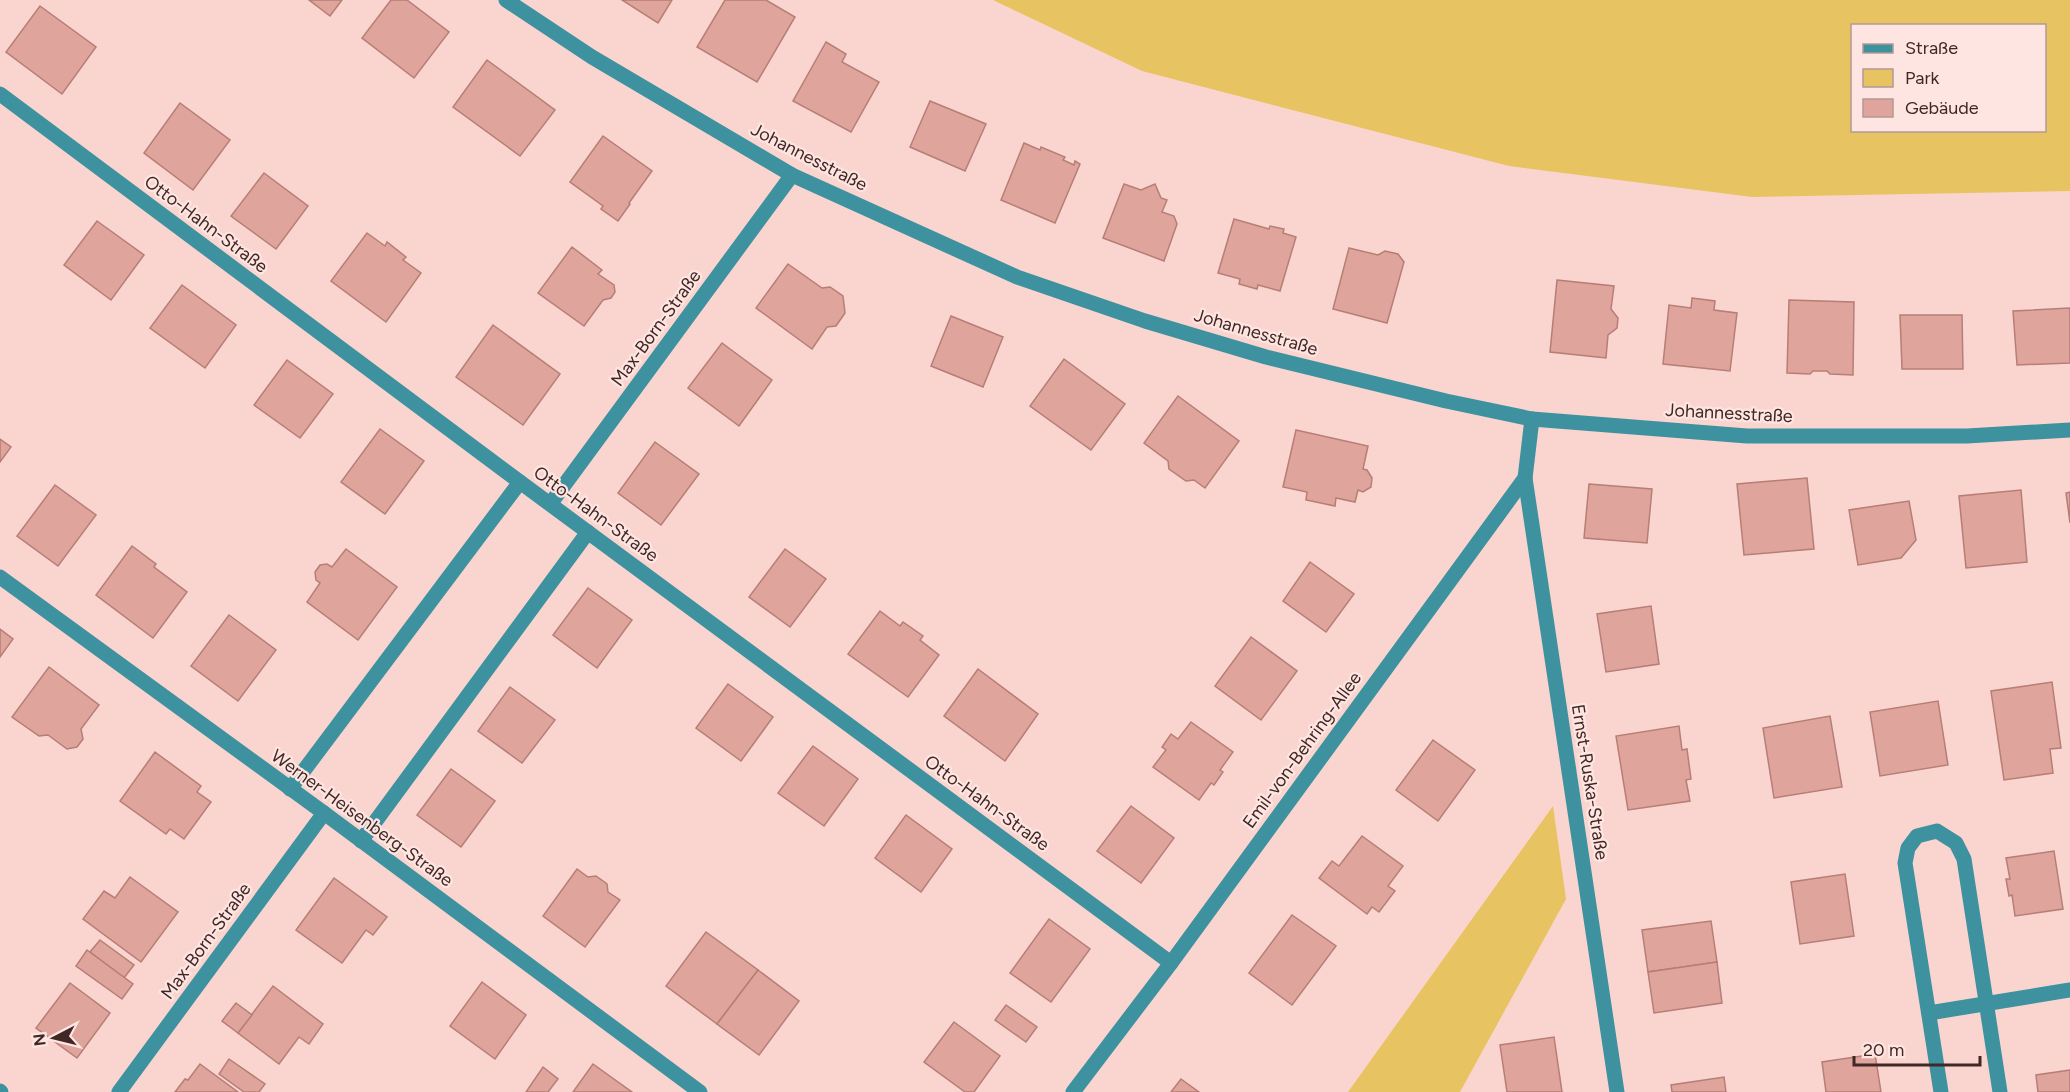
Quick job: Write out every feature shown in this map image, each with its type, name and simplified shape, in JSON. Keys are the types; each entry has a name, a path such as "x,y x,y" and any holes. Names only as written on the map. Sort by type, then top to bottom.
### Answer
{"street":[{"name":"Johannesstraße","path":"506,0 592,57 792,175 1017,277 1145,321 1266,357 1532,418 1747,436 1967,436 2070,430"},
{"name":"Otto-Hahn-Straße","path":"0,94 1171,963"},
{"name":"Max-Born-Straße","path":"551,503 792,175"},
{"name":"Emil-von-Behring-Allee","path":"1073,1092 1171,963 1525,478 1532,418"},
{"name":"Ernst-Ruska-Straße","path":"1525,478 1617,1092"},
{"path":"290,789 520,482"},
{"path":"361,841 588,532"},
{"name":"Werner-Heisenberg-Straße","path":"0,577 324,813 700,1092"},
{"name":"Max-Born-Straße","path":"119,1092 324,813"},
{"path":"1941,1092 1905,864 1908,848 1917,836 1937,831 1956,843 1964,859 2000,1092"},
{"path":"1929,1013 2070,990"}],"green space":[{"path":"993,0 2070,0 2070,191 1752,197 1509,166 1142,71"},
{"path":"1553,806 1566,899 1460,1092 1348,1092"}],"building":[{"path":"309,0 342,0 330,16"},
{"path":"391,0 407,0 449,32 414,78 362,38"},
{"path":"622,0 672,0 658,23"},
{"path":"725,0 766,0 795,17 757,82 697,47"},
{"path":"40,6 96,47 62,94 6,52"},
{"path":"826,42 846,54 842,62 879,82 851,132 793,101"},
{"path":"487,60 555,110 520,156 453,107"},
{"path":"930,101 986,124 965,171 910,147"},
{"path":"180,103 230,140 193,190 144,153"},
{"path":"603,136 652,171 618,221 601,209 603,206 570,182"},
{"path":"1024,143 1065,157 1063,160 1074,165 1075,161 1080,164 1055,223 1001,200"},
{"path":"264,173 308,206 276,249 231,216"},
{"path":"1124,184 1141,190 1155,184 1161,198 1167,200 1162,212 1174,216 1177,224 1164,261 1103,238"},
{"path":"1234,219 1269,229 1270,226 1284,229 1283,233 1296,237 1280,291 1258,285 1257,289 1239,284 1240,279 1218,273"},
{"path":"97,221 144,255 111,300 64,265"},
{"path":"367,233 385,246 387,242 406,257 403,260 421,273 386,322 331,281"},
{"path":"572,247 602,270 598,274 614,285 615,292 611,298 603,300 584,326 538,293"},
{"path":"1349,248 1378,255 1385,251 1398,254 1404,262 1387,323 1333,309"},
{"path":"788,264 822,288 830,287 843,296 845,313 836,326 827,327 812,349 756,308"},
{"path":"1557,280 1614,286 1611,309 1618,318 1617,328 1608,335 1606,358 1550,352"},
{"path":"182,285 236,325 205,368 150,328"},
{"path":"1692,298 1715,301 1714,310 1737,313 1730,371 1663,364 1669,305 1691,308"},
{"path":"1789,300 1854,302 1853,375 1830,374 1827,371 1813,371 1810,374 1787,373"},
{"path":"2070,308 2070,363 2017,365 2013,311"},
{"path":"1900,315 1962,315 1963,369 1902,369"},
{"path":"951,316 1003,337 983,387 931,366"},
{"path":"493,325 560,374 523,425 456,377"},
{"path":"722,343 772,380 739,426 688,388"},
{"path":"1064,359 1125,404 1091,450 1030,406"},
{"path":"287,360 333,394 300,438 254,405"},
{"path":"1178,396 1239,441 1205,488 1194,480 1186,481 1169,469 1168,461 1144,443"},
{"path":"380,429 424,461 385,514 341,482"},
{"path":"1296,430 1368,446 1363,469 1367,470 1372,478 1371,487 1363,492 1358,490 1355,502 1336,498 1335,506 1306,500 1307,492 1283,487"},
{"path":"0,439 11,447 0,462"},
{"path":"655,442 699,474 661,525 618,493"},
{"path":"1807,478 1814,549 1744,555 1737,484"},
{"path":"1589,484 1652,489 1647,543 1584,538"},
{"path":"55,485 96,515 58,566 17,536"},
{"path":"2021,490 2027,562 1966,568 1959,496"},
{"path":"2070,492 2070,523 2066,493"},
{"path":"1909,501 1916,540 1901,558 1858,565 1849,510"},
{"path":"132,546 156,564 154,567 187,592 153,638 96,595"},
{"path":"346,549 397,587 358,640 307,602 320,583 316,580 315,572 320,565 327,564 332,567"},
{"path":"785,549 826,579 790,627 749,597"},
{"path":"1310,562 1354,594 1326,632 1283,601"},
{"path":"588,588 632,620 597,668 553,635"},
{"path":"1651,606 1659,664 1606,672 1597,614"},
{"path":"880,611 900,626 903,622 923,636 920,640 939,655 908,697 848,654"},
{"path":"229,615 276,650 238,701 191,666"},
{"path":"0,629 13,639 0,657"},
{"path":"1251,637 1297,671 1261,720 1215,686"},
{"path":"49,667 99,705 81,729 83,739 77,747 67,749 48,735 39,736 12,717"},
{"path":"978,669 1038,714 1005,761 944,716"},
{"path":"2052,682 2061,748 2050,749 2053,773 2004,780 1991,691"},
{"path":"728,684 773,717 741,761 696,728"},
{"path":"510,687 555,720 522,763 478,731"},
{"path":"1938,701 1948,765 1880,776 1870,712"},
{"path":"1830,716 1842,787 1774,798 1763,728"},
{"path":"1191,722 1233,752 1220,770 1223,772 1214,785 1211,783 1199,800 1153,767 1166,750 1162,747 1171,734 1178,739"},
{"path":"1679,726 1682,750 1687,749 1691,779 1686,780 1690,801 1628,810 1616,736"},
{"path":"1433,740 1475,770 1438,821 1396,790"},
{"path":"813,746 858,779 824,826 778,793"},
{"path":"155,752 201,786 197,792 211,802 184,839 170,829 166,834 120,801"},
{"path":"451,769 495,801 461,847 417,815"},
{"path":"1131,806 1174,838 1141,883 1097,851"},
{"path":"906,815 952,849 921,892 875,858"},
{"path":"1362,836 1403,866 1388,886 1395,891 1379,912 1372,907 1367,914 1319,878 1332,861 1339,866"},
{"path":"2054,851 2063,909 2015,916 2012,895 2009,896 2006,879 2010,879 2006,858"},
{"path":"577,869 588,877 596,876 607,884 608,892 620,900 585,947 543,916"},
{"path":"1845,874 1854,936 1800,944 1791,882"},
{"path":"130,877 178,912 141,962 83,919 104,891 115,898"},
{"path":"334,878 387,917 373,935 366,930 342,963 296,930"},
{"path":"1292,915 1336,946 1292,1005 1249,973"},
{"path":"1049,919 1090,949 1051,1002 1010,973"},
{"path":"1711,921 1717,962 1648,972 1642,930"},
{"path":"706,932 758,970 717,1024 666,986"},
{"path":"100,940 134,965 124,978 90,952"},
{"path":"87,950 133,984 122,999 76,966"},
{"path":"1717,962 1722,1003 1654,1013 1648,972"},
{"path":"758,970 799,1001 759,1055 717,1024"},
{"path":"482,982 526,1015 495,1059 450,1026"},
{"path":"70,983 110,1013 77,1058 36,1028"},
{"path":"273,986 323,1024 309,1044 299,1037 279,1064 238,1033"},
{"path":"236,1003 252,1015 238,1033 222,1021"},
{"path":"1006,1005 1037,1027 1026,1042 995,1020"},
{"path":"954,1022 1000,1056 974,1092 965,1092 924,1062"},
{"path":"1554,1037 1562,1092 1507,1092 1500,1045"},
{"path":"1875,1054 1881,1092 1826,1092 1822,1062"},
{"path":"229,1059 265,1084 259,1092 244,1092 219,1074"},
{"path":"200,1064 238,1092 175,1092"},
{"path":"593,1064 632,1092 573,1092"},
{"path":"543,1067 558,1079 548,1092 526,1092"},
{"path":"2070,1070 2070,1092 2038,1092 2036,1075"},
{"path":"1724,1077 1726,1092 1672,1092 1671,1085"},
{"path":"1181,1079 1199,1092 1171,1092"}]}
